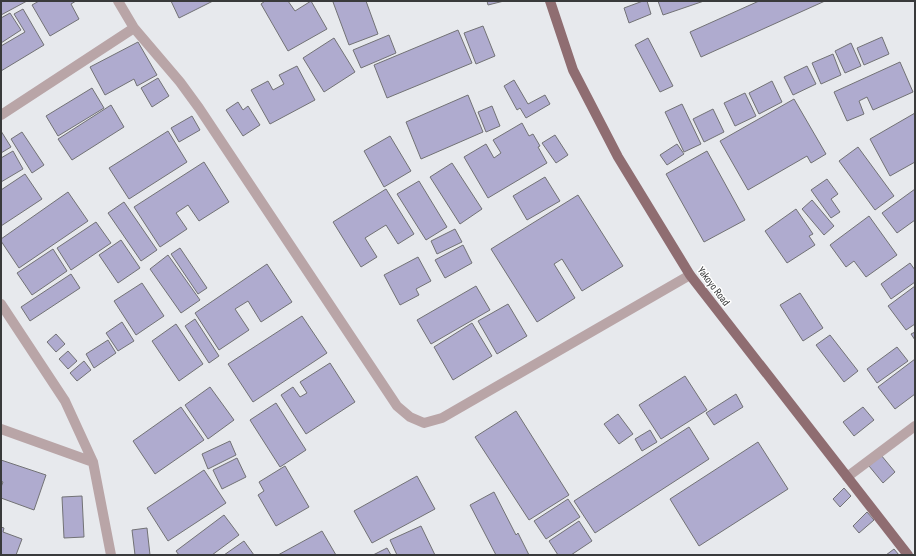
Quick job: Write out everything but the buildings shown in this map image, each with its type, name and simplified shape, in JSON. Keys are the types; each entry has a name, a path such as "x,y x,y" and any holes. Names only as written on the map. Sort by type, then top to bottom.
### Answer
{"main road":[{"name":"Yakoyo Road","path":"550,1 573,70 618,157 690,275 908,555"}],"street":[{"path":"118,1 134,28 180,82 397,406 410,417 424,423 442,418 690,275"},
{"path":"1,115 134,28"},
{"path":"1,304 65,401 93,462 110,555"},
{"path":"847,477 915,426"},
{"path":"1,429 93,462"}]}
